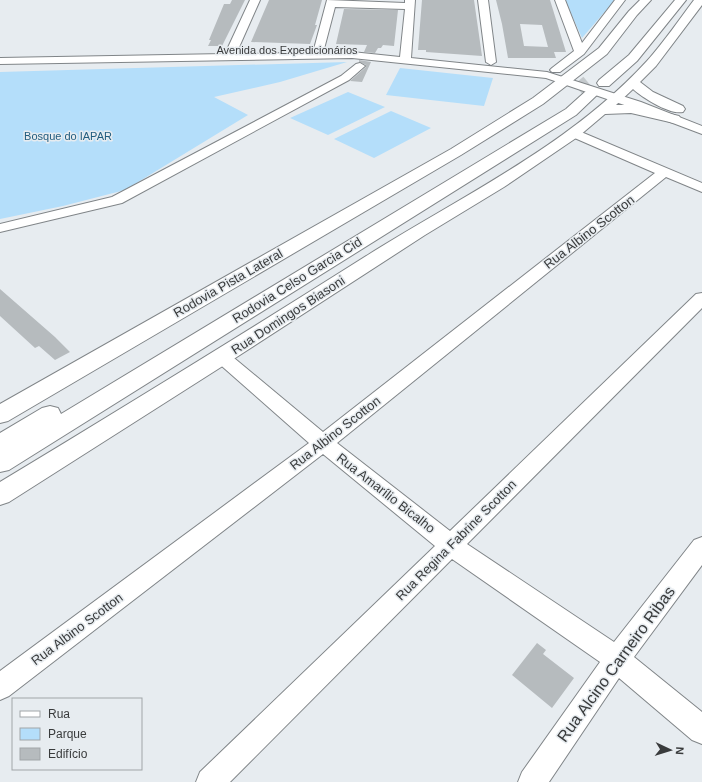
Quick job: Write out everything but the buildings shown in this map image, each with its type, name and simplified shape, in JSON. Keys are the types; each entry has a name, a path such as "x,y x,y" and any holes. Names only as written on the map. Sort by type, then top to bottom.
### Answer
{"main road":[{"path":"600,68 633,13 646,0"},
{"path":"656,11 666,0"},
{"name":"Rodovia Celso Garcia Cid","path":"538,101 575,89 633,58 681,0"},
{"path":"574,132 619,95 652,63 700,0"},
{"name":"Rodovia Celso Garcia Cid","path":"0,444 423,190 553,110 575,89 612,49"},
{"path":"551,73 575,89"},
{"path":"601,110 622,109 679,116 679,109 650,96 640,90 633,82"},
{"name":"Rodovia Celso Garcia Cid","path":"0,463 571,112 575,89"},
{"name":"Rodovia Pista Lateral","path":"0,415 456,152 538,101"},
{"name":"Rua Domingos Biasoni","path":"0,495 222,357 419,231 498,184 574,132"}],"street":[{"path":"231,53 255,0"},
{"path":"482,0 491,62"},
{"path":"560,0 580,52"},
{"path":"551,73 580,52 620,0"},
{"path":"319,49 331,2 409,3 405,57"},
{"name":"Avenida dos Expedicionários","path":"0,61 319,49 356,49 405,57 551,73"},
{"name":"Avenida dos Expedicionários","path":"0,56 231,53 352,55 376,58 405,57 491,62 551,73 575,89 619,95 679,116"},
{"path":"0,228 117,200 345,78 361,65 376,58"},
{"path":"345,78 363,73 376,58"},
{"path":"679,116 702,121"},
{"path":"679,116 702,130"},
{"path":"574,132 702,188"},
{"name":"Rua Albino Scotton","path":"0,687 323,443 664,172"},
{"name":"Rua Regina Fabrine Scotton","path":"210,782 702,298"},
{"name":"Rua Amarílio Bicalho","path":"222,357 323,443 451,545 617,659 702,730"},
{"name":"Rua Alcino Carneiro Ribas","path":"532,782 617,659 702,547"}],"green space":[{"path":"565,0 615,0 582,38"},
{"name":"Bosque do IAPAR","path":"347,62 280,82 214,97 248,115 125,190 63,206 0,219 0,72"},
{"path":"400,68 493,78 484,106 386,95"},
{"path":"348,92 385,107 328,135 290,118"},
{"path":"391,111 431,128 374,158 334,139"}],"tunnel":[{"path":"578,89 590,79"}]}
